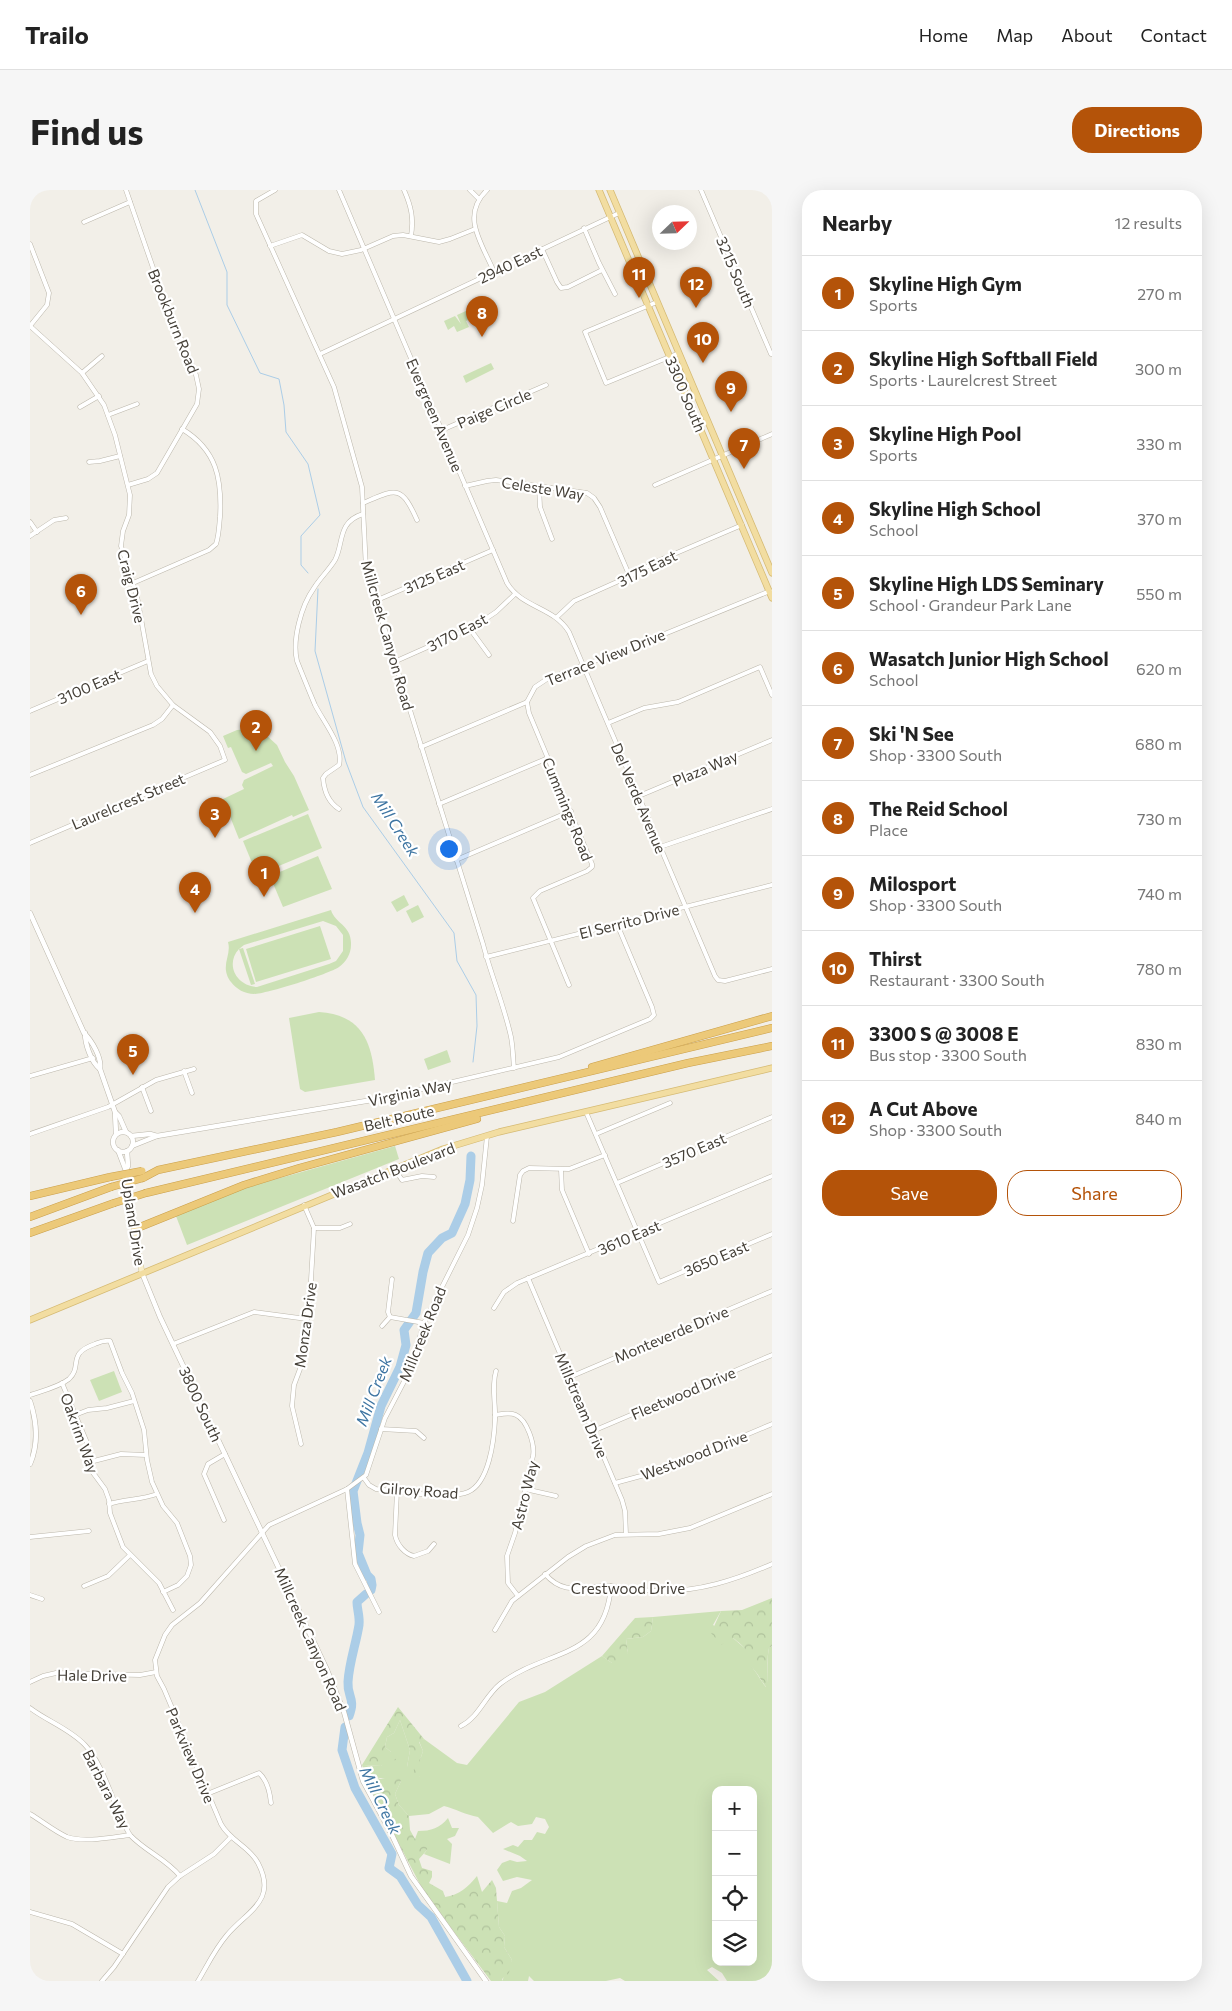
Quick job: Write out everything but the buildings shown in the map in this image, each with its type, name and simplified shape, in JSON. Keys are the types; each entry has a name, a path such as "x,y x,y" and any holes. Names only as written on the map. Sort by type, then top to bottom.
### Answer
{"highway":[{"path":"535,1085 626,1056 772,1016"},
{"name":"Belt Route","path":"30,1217 142,1174 337,1132 772,1028"},
{"name":"Belt Route","path":"30,1233 146,1193 688,1063 772,1046"},
{"path":"136,1229 244,1185 298,1168 442,1130 560,1094"},
{"path":"30,1196 110,1177 142,1174"}],"main road":[{"name":"3300 South","path":"599,190 771,591 772,598"},
{"name":"3300 South","path":"610,190 772,573"},
{"name":"Wasatch Boulevard","path":"30,1320 443,1149 487,1136 772,1068"},
{"name":"Upland Drive","path":"136,1229 142,1273"}],"street":[{"name":"Brookburn Road","path":"126,190 160,288 198,381 198,400 155,475 128,485"},
{"name":"Millcreek Canyon Road","path":"275,190 258,198 255,204 258,220 334,387 359,472 363,503 364,563 511,1038 514,1068"},
{"name":"Evergreen Avenue","path":"339,190 507,583 515,594 526,602 557,617"},
{"path":"404,190 412,210 413,219 410,236"},
{"path":"470,190 479,199"},
{"path":"487,190 479,199 473,211 475,229 494,272"},
{"name":"3215 South","path":"701,190 771,354"},
{"path":"84,222 130,202"},
{"name":"2940 East","path":"320,354 619,213"},
{"path":"584,228 602,270 615,294"},
{"path":"270,246 302,235 334,253 349,254 393,236 410,236 440,242 475,229"},
{"path":"30,244 49,293 45,309 30,326"},
{"path":"542,249 561,288 568,287 602,270"},
{"path":"656,302 585,332 606,383 678,353"},
{"name":"Craig Drive","path":"30,326 82,373 99,396 108,416 128,485 130,508 121,546 133,583 148,661 157,686 173,706 210,732 220,746 226,760"},
{"path":"82,373 102,356"},
{"name":"Paige Circle","path":"442,430 546,386"},
{"path":"80,407 99,396"},
{"path":"108,416 137,404"},
{"path":"133,583 209,550 216,544 220,497 215,466 203,445 182,429"},
{"path":"655,485 772,434"},
{"path":"89,462 120,456"},
{"name":"Celeste Way","path":"465,486 491,480 584,492 594,498 600,507 630,577"},
{"path":"539,486 540,507 552,539"},
{"path":"363,503 390,492 398,493 407,499 417,520"},
{"path":"339,809 331,803 325,790 324,778 326,774 339,765 339,755 333,738 314,703 297,661 297,631 313,589 337,556 339,540 344,528 355,518 363,514"},
{"path":"30,536 54,520 66,518"},
{"path":"30,522 37,532"},
{"name":"3175 East","path":"557,617 574,601 630,577 653,563 742,526"},
{"name":"3125 East","path":"375,601 493,550"},
{"name":"Terrace View Drive","path":"527,702 540,682 771,591"},
{"name":"3170 East","path":"394,662 470,629 496,612 515,594"},
{"name":"Del Verde Avenue","path":"557,617 569,632 718,980 725,981 772,970"},
{"path":"470,629 489,655"},
{"name":"3100 East","path":"30,710 148,661"},
{"path":"608,723 644,708 675,703 760,667 772,695"},
{"path":"421,747 527,702"},
{"name":"Cummings Road","path":"527,702 529,713 591,858 592,866 587,871 540,891 534,896 534,904 550,940"},
{"path":"30,775 153,725 162,719 173,706"},
{"name":"Plaza Way","path":"638,796 772,740"},
{"path":"439,804 548,758"},
{"name":"Laurelcrest Street","path":"30,843 226,760"},
{"path":"660,847 772,809"},
{"path":"456,860 571,811"},
{"name":"El Serrito Drive","path":"486,957 772,885"},
{"path":"30,914 84,1033 92,1058 95,1058 100,1069 113,1104 116,1134 113,1142 118,1150 127,1151 132,1146 131,1136 126,1132 119,1116 115,1112"},
{"name":"Virginia Way","path":"132,1146 157,1136 384,1098 514,1068 565,1055 647,1020 654,1015 652,1007 617,924"},
{"path":"550,940 569,985"},
{"path":"84,1033 90,1039 100,1061 100,1069"},
{"path":"30,1076 92,1058"},
{"path":"30,1134 108,1107 163,1077 194,1069"},
{"path":"184,1072 192,1093"},
{"path":"142,1087 152,1111"},
{"path":"596,1134 670,1103"},
{"path":"586,1112 638,1233"},
{"name":"3570 East","path":"617,1183 772,1117"},
{"path":"116,1134 126,1132"},
{"name":"Virginia Way","path":"131,1136 150,1134 157,1136"},
{"name":"Millcreek Road","path":"364,1478 381,1429 394,1399 410,1370 424,1322 468,1235 482,1185 487,1136"},
{"name":"Upland Drive","path":"118,1150 126,1170 136,1229"},
{"name":"Upland Drive","path":"126,1170 128,1166 127,1151"},
{"path":"513,1221 520,1175 524,1170 529,1168 561,1170 575,1168 605,1155"},
{"path":"394,1168 402,1180 422,1176 434,1177"},
{"path":"561,1170 562,1190 589,1254"},
{"name":"3610 East","path":"494,1308 507,1290 528,1278 772,1176"},
{"name":"Monza Drive","path":"301,1444 292,1406 310,1297 314,1228 304,1205"},
{"path":"314,1228 340,1228 350,1224"},
{"name":"3650 East","path":"638,1233 659,1282 772,1234"},
{"name":"3800 South","path":"142,1273 224,1454 263,1533"},
{"name":"Millstream Drive","path":"528,1278 626,1511 626,1534"},
{"path":"390,1317 388,1312 392,1279"},
{"name":"Monteverde Drive","path":"570,1378 772,1291"},
{"path":"173,1344 254,1312 307,1319"},
{"path":"390,1317 424,1322"},
{"path":"382,1326 390,1317"},
{"path":"30,1395 62,1383 73,1374 77,1356 87,1347 107,1340 112,1346 119,1368 129,1386 144,1430 146,1455 151,1479 164,1509 176,1523 191,1559 190,1568 184,1580 163,1592"},
{"name":"Fleetwood Drive","path":"593,1431 772,1356"},
{"name":"Gilroy Road","path":"364,1478 369,1485 376,1489 457,1495 472,1490 486,1470 494,1429 495,1415 492,1382 496,1371"},
{"name":"Oakrim Way","path":"62,1383 88,1445 92,1472 102,1485 109,1504 110,1513 124,1548 156,1579 173,1610"},
{"path":"30,1401 36,1432 35,1450 30,1464"},
{"path":"75,1415 88,1410 107,1408 134,1401"},
{"name":"Astro Way","path":"495,1415 511,1414 519,1417 532,1440 533,1456 515,1533 507,1556 508,1583 518,1596"},
{"name":"Westwood Drive","path":"615,1483 663,1470 772,1424"},
{"path":"381,1429 416,1431 424,1438"},
{"path":"90,1462 121,1454 146,1455"},
{"path":"224,1454 208,1464 204,1474 224,1520"},
{"path":"156,1672 156,1656 169,1629 200,1603 269,1525 347,1489 364,1478"},
{"path":"347,1489 355,1564 379,1612"},
{"path":"525,1489 556,1496"},
{"path":"397,1491 395,1535 397,1542 406,1552 414,1556 428,1551 434,1544"},
{"path":"109,1504 157,1494"},
{"path":"495,1630 508,1605 545,1574 586,1546 610,1536 659,1534 690,1528 772,1494"},
{"path":"30,1536 89,1531"},
{"name":"Millcreek Canyon Road","path":"263,1533 338,1695 347,1721 358,1767 366,1788 417,1887 486,1981"},
{"path":"84,1586 108,1576 130,1555"},
{"name":"Crestwood Drive","path":"545,1574 555,1585 565,1588 611,1586 659,1591 701,1588 732,1580 772,1564"},
{"path":"461,1726 471,1720 489,1696 501,1684 592,1636 607,1613 611,1586"},
{"path":"30,1595 42,1599"},
{"name":"Hale Drive","path":"30,1682 47,1674 56,1673 140,1675 156,1672"},
{"name":"Parkview Drive","path":"156,1672 221,1824 231,1837 249,1851 258,1862 263,1875 264,1889 258,1905 228,1934 198,1981"},
{"name":"Barbara Way","path":"30,1708 86,1746 96,1762 130,1835 172,1867 180,1876"},
{"path":"207,1794 259,1774 263,1777 271,1803"},
{"path":"30,1814 63,1835 72,1838 130,1835"},
{"path":"102,1981 123,1954 165,1890 180,1876 207,1859 231,1837"},
{"path":"30,1912 72,1924 123,1954"}],"green space":[{"path":"468,310 472,318 466,321 469,327 457,332 454,326 448,330 444,321 455,316 461,324 457,315"},
{"path":"491,363 494,369 466,383 463,376"},
{"path":"247,729 266,735 277,745 294,776 309,810 293,817 292,815 239,839 223,799 244,789 242,785 244,780 273,766 271,763 246,774 242,772 231,747 228,748 223,736 237,730"},
{"path":"308,814 322,848 257,875 243,841"},
{"path":"318,856 332,889 283,907 270,876"},
{"path":"404,895 409,905 397,912 391,902"},
{"path":"418,905 424,917 412,923 406,911"},
{"path":"331,910 351,938 349,955 339,967 311,979 254,994 238,989 233,985 228,976 226,966 228,942","holes":["323,921 336,926 343,935 343,951 336,961 257,987 243,983 238,978 233,967 235,955 244,945"]},
{"path":"320,926 331,959 256,982 246,949"},
{"path":"243,948 255,984 251,985 239,949"},
{"path":"319,1012 334,1014 346,1019 362,1033 368,1043 375,1080 305,1092 300,1089 289,1018"},
{"path":"447,1050 451,1062 428,1070 424,1059"},
{"path":"395,1146 399,1159 187,1245 176,1216 244,1188"},
{"path":"114,1371 122,1392 99,1401 90,1380"},
{"path":"772,1598 772,1646 769,1648 768,1653 767,1688 755,1670 749,1665 747,1652 740,1644 733,1638 721,1645 711,1633 721,1611 742,1610"},
{"path":"721,1611 713,1625 748,1651 750,1665 766,1687 768,1653 769,1648 772,1646 772,1981 727,1981 722,1973 712,1967 707,1970 719,1981 625,1981 620,1978 606,1981 534,1981 529,1976 528,1981 502,1981 512,1960 504,1947 505,1936 499,1927 497,1901 507,1903 512,1891 521,1888 532,1880 517,1877 503,1881 497,1870 502,1863 510,1860 517,1862 527,1861 503,1849 513,1845 518,1847 524,1840 532,1840 537,1832 545,1834 549,1827 545,1819 536,1817 532,1824 518,1826 511,1822 493,1833 478,1817 444,1806 429,1814 409,1816 399,1805 395,1794 401,1781 366,1776 362,1765 381,1766 391,1752 385,1747 387,1737 394,1733 400,1720 410,1750 407,1767 414,1767 415,1778 420,1776 420,1760 423,1751 419,1741 424,1739 457,1763 467,1765 519,1702 545,1692 602,1656 612,1663 628,1653 626,1639 643,1637 651,1631 653,1617"},
{"path":"653,1617 651,1631 643,1637 626,1639 628,1653 623,1665 612,1663 602,1656 635,1618"},
{"path":"398,1707 424,1739 419,1742 423,1751 420,1760 420,1776 413,1787 414,1767 407,1767 410,1750 400,1720 394,1733 387,1737 385,1747 396,1760 386,1762 381,1766 362,1765"},
{"path":"398,1775 401,1781 395,1794 399,1805 409,1816 410,1830 415,1839 428,1843 427,1850 419,1859 422,1868 432,1871 429,1883 443,1891 445,1897 463,1890 477,1876 482,1892 492,1880 496,1888 499,1927 505,1936 504,1947 512,1960 509,1973 502,1981 491,1981 424,1892 374,1796 366,1776 381,1779"},
{"path":"448,1818 452,1828 459,1828 455,1836 447,1839 452,1844 450,1864 424,1854 427,1850 415,1839 418,1831 435,1828"}],"waterway":[{"name":"Mill Creek","path":"195,190 227,272 227,305 260,373 279,379 284,405 286,432 308,464 320,515 301,536 301,565 308,573"},
{"name":"Mill Creek","path":"318,589 315,651 346,762 363,807 454,933 457,961 476,995 477,1026 473,1062"},
{"name":"Mill Creek","path":"371,1590 371,1579 367,1575 358,1553 360,1535 353,1491 368,1453 381,1406 400,1367 406,1345 404,1330 416,1313 428,1253 442,1238 452,1233 465,1204 470,1180 471,1156"},
{"name":"Mill Creek","path":"349,1716 352,1705 348,1687 349,1675 359,1625 357,1602 366,1594"},
{"name":"Mill Creek","path":"345,1727 342,1750 355,1788 392,1854 389,1868 400,1876 418,1905 431,1917 467,1981"}],"place":[{"name":"3300 S @ 3008 E","path":"639,298"},
{"name":"A Cut Above","path":"696,308"},
{"name":"The Reid School","path":"482,337"},
{"name":"Thirst","path":"703,363"},
{"name":"Milosport","path":"731,412"},
{"name":"Ski 'N See","path":"744,469"},
{"name":"Wasatch Junior High School","path":"81,615"},
{"name":"Skyline High Softball Field","path":"256,751"},
{"name":"Skyline High Pool","path":"215,838"},
{"name":"Skyline High Gym","path":"264,897"},
{"name":"Skyline High School","path":"195,913"},
{"name":"Skyline High LDS Seminary","path":"133,1075"}]}
